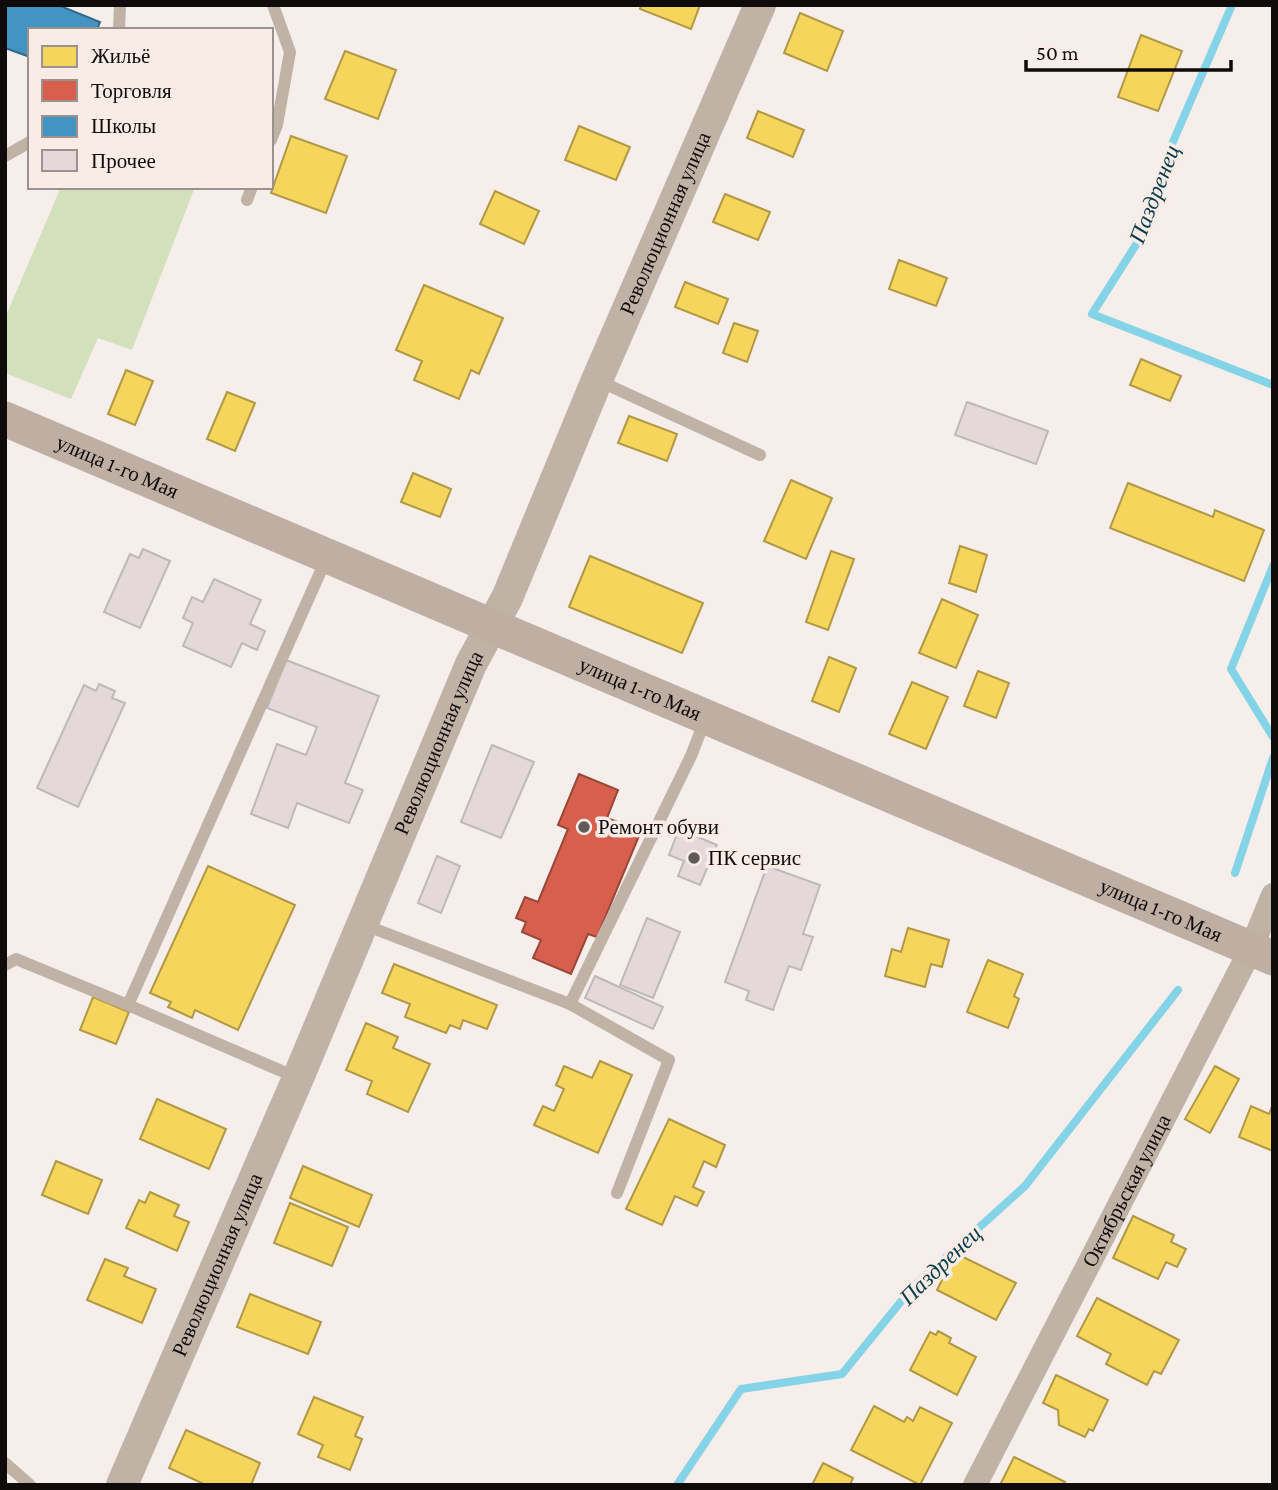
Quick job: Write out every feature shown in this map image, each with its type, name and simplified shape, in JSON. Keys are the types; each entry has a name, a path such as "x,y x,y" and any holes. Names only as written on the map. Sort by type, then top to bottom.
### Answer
{"main road":[{"name":"улица 1-го Мая","path":"6,420 492,624 1262,954"}],"street":[{"name":"Революционная улица","path":"122,1485 298,1078 471,664 507,598 597,380 761,5"},
{"name":"Октябрьская улица","path":"975,1485 1262,954 1273,895"}],"lane":[{"path":"119,28 120,5"},
{"path":"272,5 290,52 273,135"},
{"path":"5,156 28,143"},
{"path":"247,200 251,189"},
{"path":"597,380 760,455"},
{"path":"128,1005 328,555"},
{"path":"570,1004 691,756 706,716"},
{"path":"361,924 570,1004 669,1060 617,1193"},
{"path":"5,965 16,959 298,1078"},
{"path":"5,1463 30,1485"}],"green space":[{"path":"60,189 194,189 132,350 98,338 71,399 5,373 5,318"}],"building: Жильё":[{"path":"641,5 700,5 691,29 640,9"},
{"path":"800,13 843,31 827,71 784,53"},
{"path":"1141,35 1182,51 1158,111 1118,97"},
{"path":"345,51 396,70 378,119 325,99"},
{"path":"758,111 804,130 793,157 747,138"},
{"path":"579,126 630,147 616,180 565,160"},
{"path":"291,136 347,156 326,213 271,193"},
{"path":"495,191 539,211 524,244 480,224"},
{"path":"725,194 770,212 758,240 713,222"},
{"path":"899,260 947,278 936,306 889,289"},
{"path":"685,282 728,299 718,324 675,307"},
{"path":"424,285 503,318 479,374 471,370 459,399 414,380 422,361 396,350"},
{"path":"734,323 758,331 747,362 723,353"},
{"path":"1141,359 1181,376 1170,401 1130,385"},
{"path":"126,370 153,381 135,425 108,414"},
{"path":"227,392 255,403 235,451 207,439"},
{"path":"629,416 677,434 667,461 618,443"},
{"path":"413,473 451,489 440,517 401,502"},
{"path":"791,480 832,498 806,559 764,541"},
{"path":"1128,483 1213,517 1215,510 1264,530 1244,581 1110,528"},
{"path":"960,546 987,555 976,592 949,583"},
{"path":"831,551 854,559 828,630 806,622"},
{"path":"590,556 703,603 682,653 569,607"},
{"path":"942,599 978,615 956,668 919,653"},
{"path":"829,657 856,668 839,712 812,701"},
{"path":"978,671 1009,683 996,718 964,706"},
{"path":"912,682 948,697 926,749 889,734"},
{"path":"208,866 295,905 238,1030 195,1010 192,1018 168,1007 171,1002 150,993"},
{"path":"908,928 949,940 942,967 931,964 925,987 885,976 892,949 901,952"},
{"path":"988,960 1023,974 1014,996 1019,999 1008,1028 967,1012"},
{"path":"394,964 497,1005 487,1029 463,1020 460,1029 450,1025 446,1033 405,1017 410,1004 382,993"},
{"path":"93,997 129,1012 116,1044 80,1030"},
{"path":"366,1023 398,1037 393,1048 430,1064 408,1112 367,1094 372,1081 346,1070"},
{"path":"600,1061 632,1075 598,1153 534,1125 543,1106 554,1111 564,1089 556,1085 564,1066 592,1078"},
{"path":"1215,1066 1239,1079 1210,1133 1185,1119"},
{"path":"157,1099 226,1129 209,1169 140,1139"},
{"path":"1273,1104 1273,1151 1239,1137 1251,1106 1269,1114"},
{"path":"669,1119 725,1145 716,1167 704,1161 693,1187 704,1192 697,1206 675,1196 662,1225 626,1209"},
{"path":"56,1161 102,1180 88,1214 42,1195"},
{"path":"303,1166 372,1195 359,1227 290,1198"},
{"path":"150,1192 179,1205 174,1216 189,1222 177,1251 126,1228 139,1200 145,1203"},
{"path":"290,1203 348,1227 332,1266 274,1243"},
{"path":"1133,1216 1174,1235 1171,1242 1186,1249 1177,1267 1166,1262 1158,1279 1113,1258"},
{"path":"955,1253 1016,1283 996,1320 937,1290"},
{"path":"105,1259 128,1268 124,1276 156,1289 142,1323 87,1300"},
{"path":"250,1294 321,1322 308,1354 237,1327"},
{"path":"1097,1298 1179,1340 1161,1374 1154,1371 1147,1385 1106,1364 1111,1354 1077,1336"},
{"path":"938,1331 951,1338 949,1343 976,1357 957,1395 910,1370 930,1332 936,1335"},
{"path":"1056,1375 1108,1400 1093,1431 1089,1429 1085,1437 1059,1425 1058,1410 1043,1403"},
{"path":"314,1397 363,1417 355,1436 362,1439 350,1470 318,1457 323,1445 298,1434"},
{"path":"874,1406 904,1422 907,1417 913,1421 920,1407 952,1423 920,1485 851,1450"},
{"path":"186,1430 260,1463 251,1485 206,1485 169,1468"},
{"path":"1014,1457 1065,1482 1063,1485 1000,1485"},
{"path":"823,1463 853,1478 850,1485 812,1485"}],"building: Торговля":[{"path":"579,774 618,790 607,818 641,831 597,937 588,934 571,974 533,958 541,940 522,932 526,922 516,918 525,897 538,902 568,829 558,825"}],"building: Школы":[{"path":"5,5 58,5 100,22 98,28 28,28 28,56 5,48"}],"building: Прочее":[{"path":"967,402 1048,431 1036,464 955,435"},
{"path":"143,549 170,561 140,628 104,612 130,554 139,558"},
{"path":"214,579 261,600 250,624 265,631 257,650 242,643 231,667 183,646 193,623 183,618 192,597 203,602"},
{"path":"286,660 379,696 345,783 363,790 349,823 297,803 288,828 251,814 277,744 306,755 317,727 267,708"},
{"path":"99,684 115,691 112,698 125,703 78,807 37,788 84,685 96,691"},
{"path":"492,745 534,762 501,838 461,822"},
{"name":"ПК сервис","path":"679,829 717,845 700,885 678,876 684,861 669,855"},
{"path":"437,856 460,866 441,913 418,903"},
{"path":"767,866 820,885 803,934 813,937 801,970 789,966 773,1010 746,1000 749,991 725,982"},
{"path":"647,918 680,932 653,998 620,985"},
{"path":"595,976 663,1007 653,1029 585,998"}],"waterway":[{"name":"Паздренец","path":"1232,5 1169,151 1139,240 1092,314 1273,385"},
{"name":"Паздренец","path":"1273,566 1231,669 1273,737"},
{"name":"Паздренец","path":"1235,873 1273,758"},
{"name":"Паздренец","path":"677,1485 741,1389 842,1374 912,1288 1025,1186 1178,990"}],"place":[{"name":"Ремонт обуви","path":"584,827"},
{"name":"ПК сервис","path":"694,858"}]}
